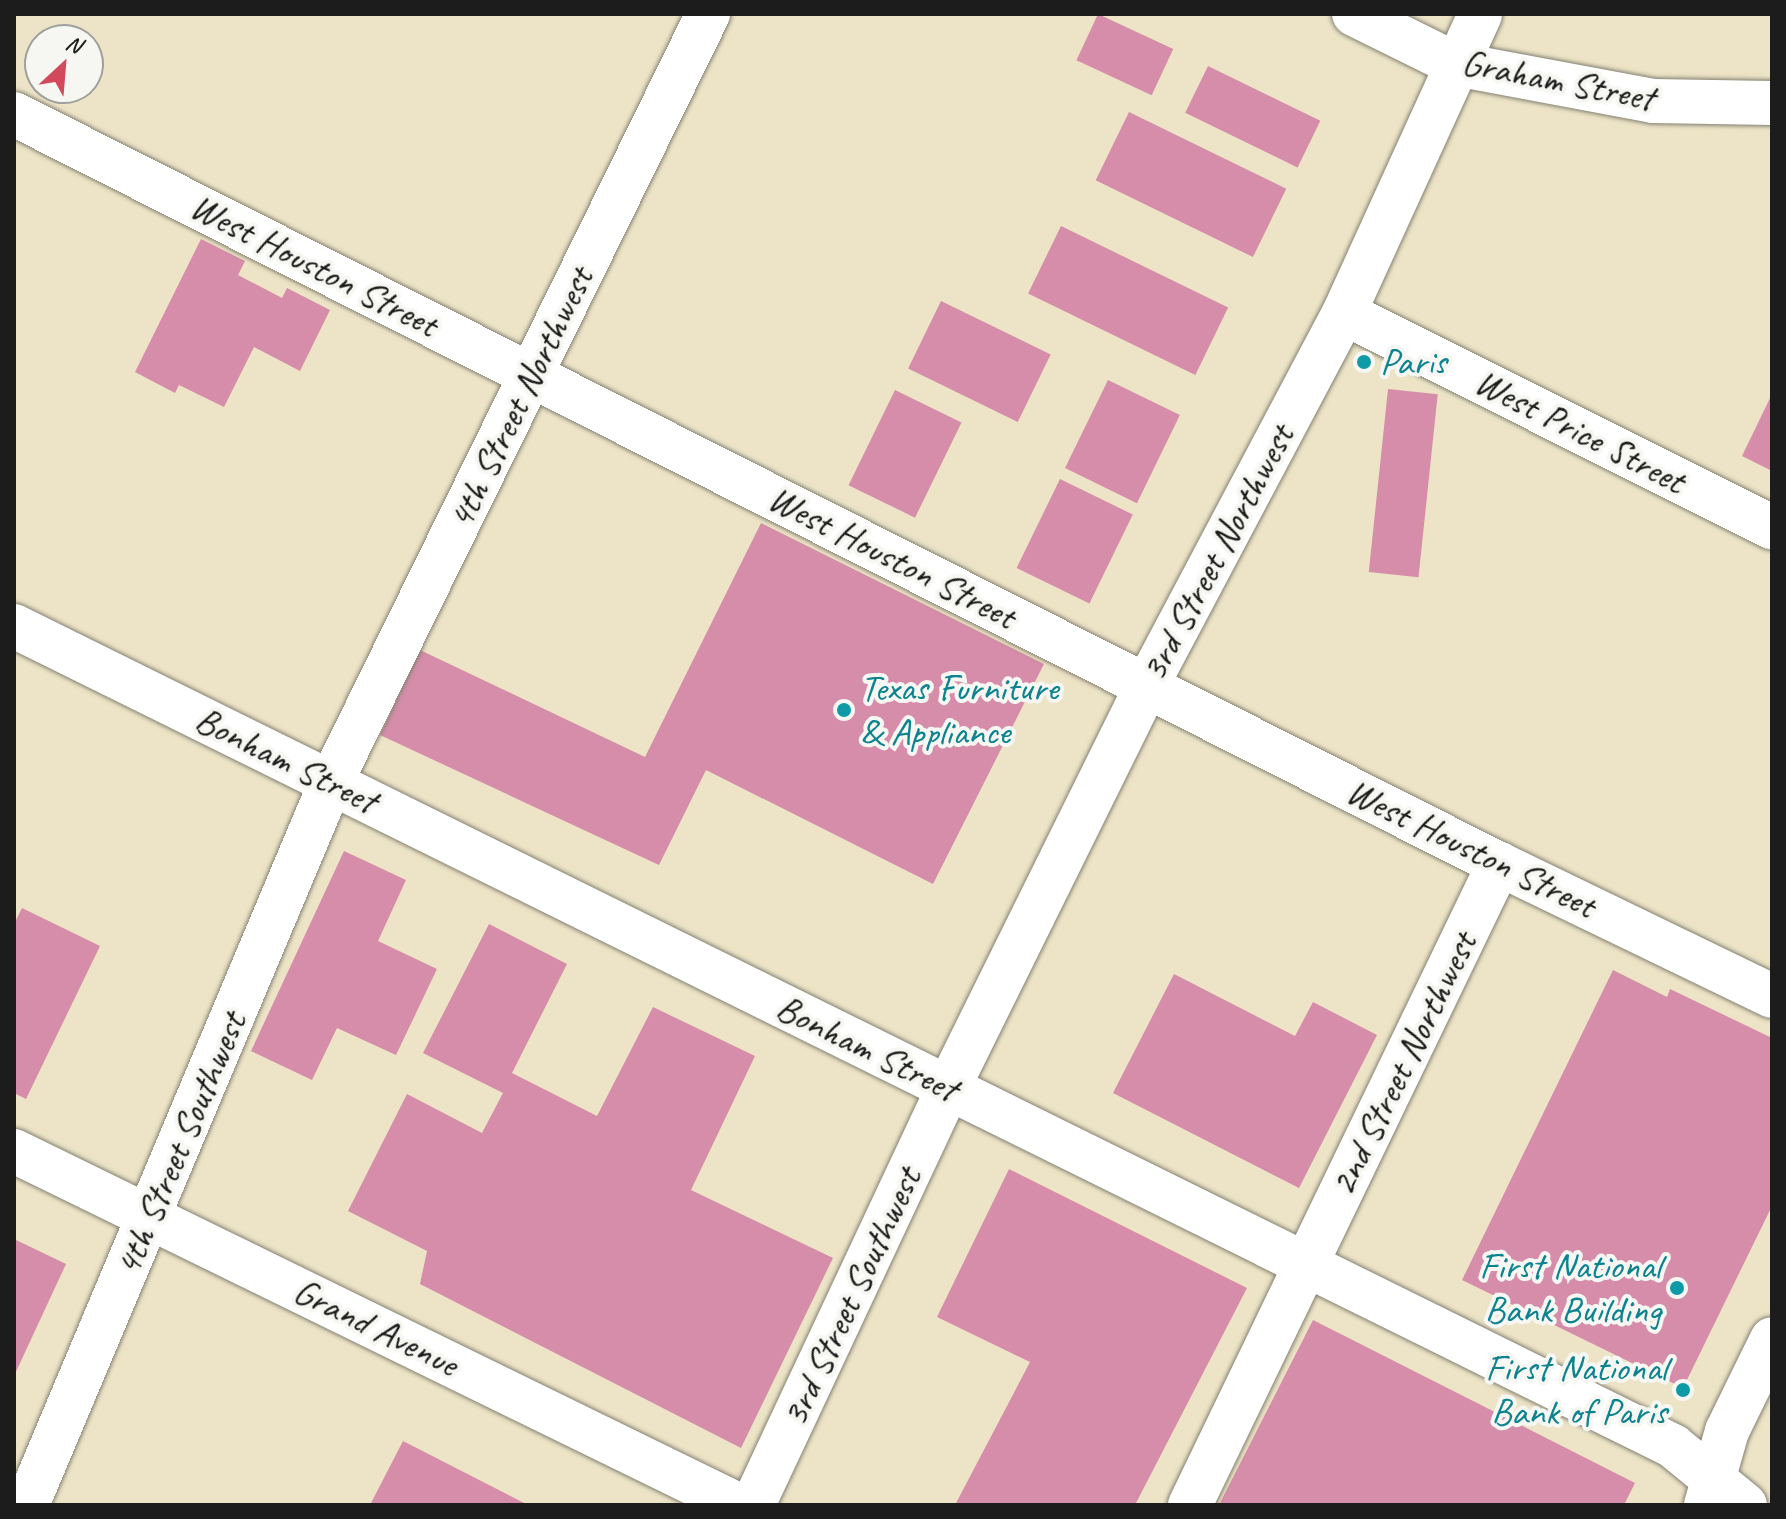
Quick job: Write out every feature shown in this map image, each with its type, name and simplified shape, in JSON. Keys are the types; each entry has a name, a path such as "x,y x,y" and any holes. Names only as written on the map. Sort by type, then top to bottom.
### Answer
{"street":[{"name":"4th Street Northwest","path":"331,782 708,14"},
{"name":"Graham Street","path":"1354,14 1455,64 1653,101 1772,103"},
{"name":"3rd Street Northwest","path":"948,1088 1147,685 1344,313 1480,14"},
{"name":"West Houston Street","path":"14,114 1499,864 1772,996"},
{"name":"West Price Street","path":"1344,313 1772,527"},
{"name":"Bonham Street","path":"14,626 1673,1446 1721,1496"},
{"name":"4th Street Southwest","path":"27,1505 331,782"},
{"name":"2nd Street Northwest","path":"1190,1505 1499,864"},
{"name":"3rd Street Southwest","path":"753,1505 948,1088"},
{"name":"Grand Avenue","path":"14,1151 738,1505"},
{"path":"1721,1496 1727,1431 1772,1339"}],"building":[{"path":"1098,14 1173,49 1152,95 1076,60"},
{"path":"1208,66 1320,121 1298,168 1185,113"},
{"path":"1129,112 1286,189 1253,257 1096,180"},
{"path":"1061,226 1228,308 1195,375 1028,293"},
{"path":"201,239 245,261 238,275 282,298 287,288 330,310 300,371 254,347 224,407 179,385 175,393 135,372"},
{"path":"941,301 1051,354 1018,422 908,368"},
{"path":"1108,380 1180,415 1137,503 1065,468"},
{"path":"1388,389 1438,394 1418,577 1369,572"},
{"path":"895,390 962,422 915,518 849,485"},
{"path":"1772,394 1772,471 1742,456"},
{"path":"1060,479 1133,515 1089,603 1017,568"},
{"name":"Texas Furniture & Appliance","path":"761,523 1044,664 933,884 706,770 659,865 380,735 420,650 645,757"},
{"path":"344,851 406,880 378,941 437,969 396,1055 337,1028 312,1080 251,1051"},
{"path":"22,908 100,946 26,1099 14,1093 14,924"},
{"path":"489,924 567,964 512,1073 597,1116 653,1007 755,1056 691,1190 833,1258 741,1448 420,1284 427,1251 348,1211 407,1094 482,1133 503,1093 423,1053"},
{"path":"1613,970 1667,997 1670,989 1772,1038 1772,1206 1683,1388 1462,1280"},
{"path":"1174,974 1295,1036 1313,1002 1377,1035 1299,1188 1113,1093"},
{"path":"1009,1169 1247,1288 1135,1505 955,1505 1030,1362 937,1317"},
{"path":"14,1239 66,1264 14,1376"},
{"path":"1313,1320 1635,1483 1624,1505 1219,1505"},
{"path":"403,1441 528,1505 370,1505"}],"place":[{"name":"Paris","path":"1364,362"},
{"name":"Texas Furniture & Appliance","path":"844,710"},
{"name":"First National Bank Building","path":"1677,1288"},
{"name":"First National Bank of Paris","path":"1683,1390"}]}
